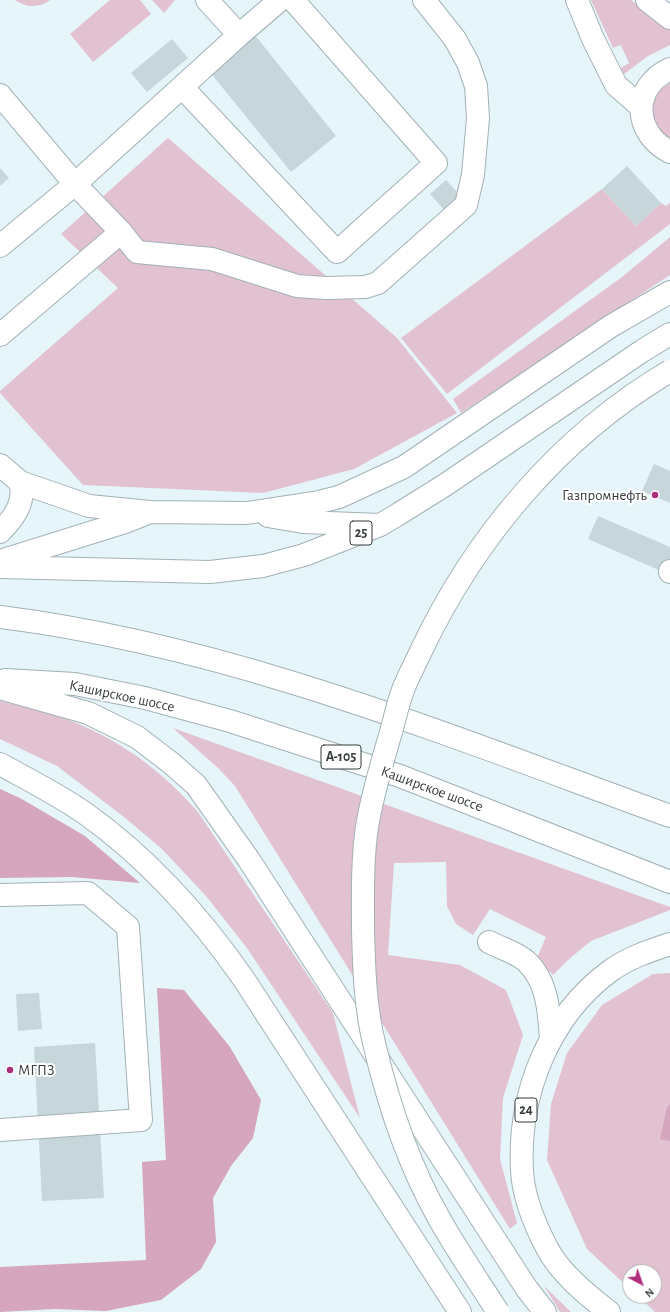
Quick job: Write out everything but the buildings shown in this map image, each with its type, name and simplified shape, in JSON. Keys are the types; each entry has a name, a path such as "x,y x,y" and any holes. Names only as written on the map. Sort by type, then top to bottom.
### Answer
{"main road":[{"path":"207,0 239,35"},
{"path":"0,246 76,184 239,35 280,0"},
{"path":"182,87 337,252 436,163 293,0"},
{"path":"0,95 76,184 137,252 212,258 297,286 353,287 378,283 466,205 474,175 478,118 476,86 468,63 455,39 424,0"},
{"path":"577,0 593,39 616,85 641,107"},
{"path":"647,0 670,18"},
{"path":"670,69 661,74 651,83 644,94 641,107 642,118 646,130 652,139 661,147 670,152"},
{"path":"0,335 120,232"},
{"path":"247,513 319,502 339,497 377,481 404,466 612,326 670,292"},
{"name":"25","path":"0,567 210,572 263,566 304,555 380,525 445,485 642,351 670,334"},
{"path":"498,1312 439,1220 417,1173 393,1112 373,1040 364,971 363,893 367,827 381,764 402,691 438,615 470,562 508,512 551,464 602,419 653,381 670,371"},
{"path":"0,465 20,482 89,506 150,512 247,513 304,522 380,525"},
{"path":"0,532 8,524 20,506 23,493 20,482"},
{"path":"0,561 125,522 150,512"},
{"path":"0,618 47,623 162,646 244,668 422,726 670,816"},
{"name":"Каширское шоссе","path":"0,680 75,684 145,698 230,721 400,776 670,882"},
{"path":"0,688 88,713 137,737 171,762 196,785 249,860 527,1289 544,1312"},
{"path":"0,764 47,789 86,814 120,841 154,870 215,938 243,978 460,1312"},
{"path":"0,895 88,893 128,927 141,1120 0,1130"},
{"path":"489,942 526,961 540,978 549,1008 551,1039"},
{"name":"24","path":"609,1312 576,1286 547,1249 531,1212 524,1178 523,1124 533,1079 551,1039 576,1002 610,971 643,953 670,944"}],"shaded area":[{"path":"15,0 50,0 37,6 28,6"},
{"path":"110,0 140,0 151,14 93,62 70,34"},
{"path":"152,0 175,0 164,13"},
{"path":"591,0 631,0 670,30 670,45 648,56 624,74 621,68 629,63 621,45 613,48"},
{"path":"670,83 670,141 655,128 651,108 654,98 660,90"},
{"path":"168,138 397,338 457,413 354,469 263,493 83,485 0,393 0,391 118,288 61,234"},
{"path":"602,189 636,226 661,203 666,206 670,203 670,224 447,394 401,338"},
{"path":"670,237 670,275 461,413 453,399 622,277"},
{"path":"0,701 69,720 111,740 148,765 182,795 198,812 333,1013 360,1118 247,948 206,896 162,849 124,817 57,766 0,739"},
{"path":"173,728 670,907 670,910 591,941 569,959 553,975 537,958 546,937 490,909 473,935 456,924 447,906 446,862 394,863 388,955 460,965 506,990 523,1035 503,1098 500,1159 517,1223 510,1229 235,786 218,768"},
{"path":"0,789 20,798 85,836 140,883 72,877 0,878"},
{"path":"670,973 670,1312 655,1312 646,1304 662,1304 662,1264 622,1264 622,1282 587,1249 547,1160 551,1104 567,1053 602,1005 653,974"},
{"path":"157,988 184,990 230,1047 261,1100 253,1138 231,1166 213,1198 216,1242 201,1269 161,1300 106,1311 54,1309 0,1312 0,1267 146,1260 142,1162 166,1160"},
{"path":"670,1104 670,1141 660,1139 667,1108"},
{"path":"544,1286 571,1312 560,1312"}],"place":[{"name":"Газпромнефть","path":"655,495"},
{"name":"МГПЗ","path":"10,1070"}]}
